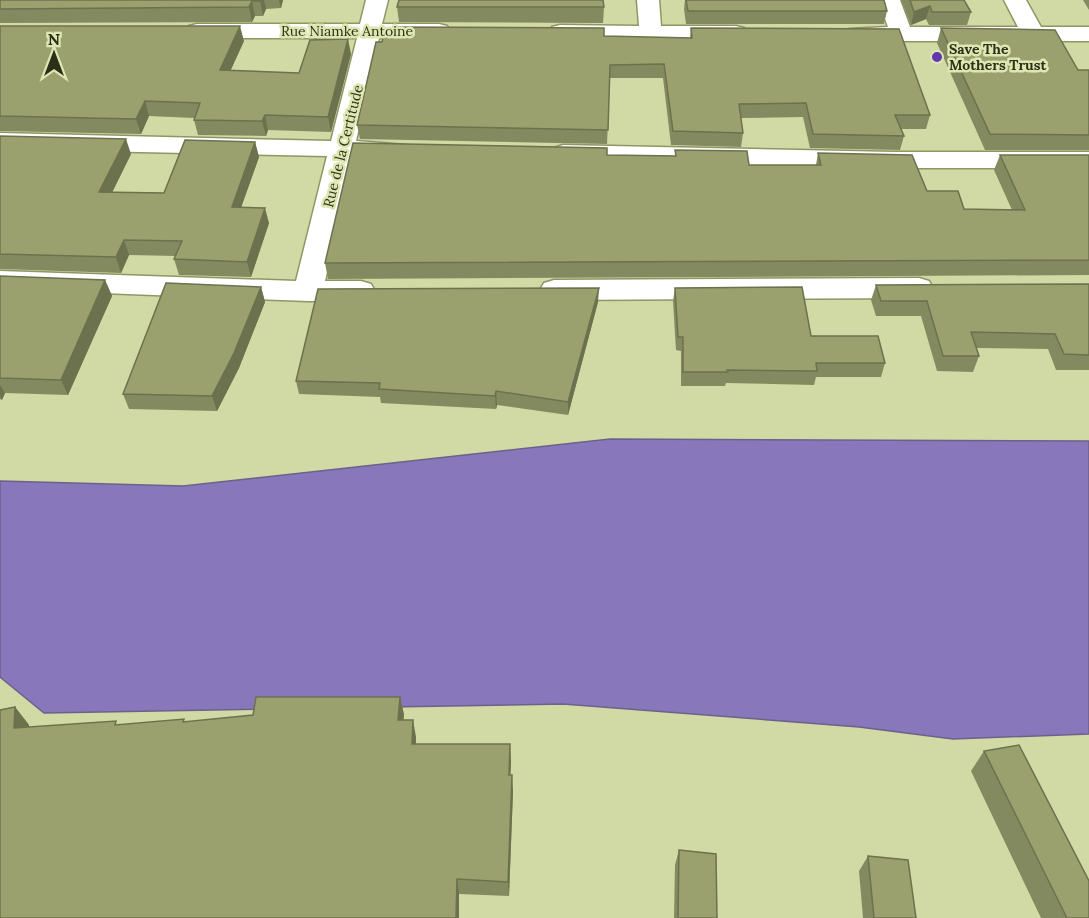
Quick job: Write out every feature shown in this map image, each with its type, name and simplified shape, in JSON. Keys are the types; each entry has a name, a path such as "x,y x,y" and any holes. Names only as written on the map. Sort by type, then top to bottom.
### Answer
{"street":[{"name":"Rue de la Certitude","path":"308,291 377,0"},
{"path":"648,0 651,33"},
{"path":"889,0 902,34"},
{"path":"1015,0 1033,34"},
{"name":"Rue Niamke Antoine","path":"179,32 464,32"},
{"path":"534,32 758,33"},
{"path":"842,34 1089,34"},
{"path":"0,141 426,151"},
{"path":"534,153 894,160 1089,160"},
{"path":"0,280 308,291 390,290"},
{"path":"532,290 947,288"}],"shaded area":[{"path":"610,439 1089,441 1089,734 953,739 859,727 563,704 44,713 0,677 0,481 183,486"}],"building":[{"path":"0,0 260,1 252,1 249,7 0,9"},
{"path":"399,0 603,0 604,7 397,7"},
{"path":"686,0 884,0 887,11 688,11"},
{"path":"910,0 964,0 971,12 932,12 930,6 914,12"},
{"path":"0,26 240,26 220,70 299,73 310,40 348,39 328,117 265,115 262,121 194,120 200,103 145,101 136,119 0,116"},
{"path":"395,27 604,28 604,36 692,38 691,28 899,29 930,115 895,115 904,136 813,134 806,103 739,104 743,133 673,131 664,64 610,65 608,130 357,125 376,42 382,42 384,34 393,34"},
{"path":"941,28 1055,30 1078,70 1089,70 1089,135 990,134"},
{"path":"0,136 126,139 99,192 164,193 185,140 255,142 232,207 265,208 247,262 174,259 182,241 124,240 116,257 0,254"},
{"path":"353,143 607,148 607,155 676,156 675,150 747,151 749,165 821,165 818,153 912,155 927,191 958,191 964,209 1025,210 1000,155 1089,155 1089,260 325,263"},
{"path":"0,276 105,280 61,380 0,378"},
{"path":"166,283 261,287 234,353 212,396 123,394"},
{"path":"1089,284 1089,355 1064,354 1055,334 971,332 979,356 943,356 927,301 881,301 876,285"},
{"path":"802,287 811,336 878,336 885,363 816,363 817,371 683,372 683,337 678,337 675,288"},
{"path":"599,288 568,402 496,391 495,396 379,389 380,383 296,381 318,289"},
{"path":"256,697 400,697 398,720 413,720 412,744 510,744 509,775 512,775 508,882 457,879 456,918 0,918 0,710 15,707 14,728 116,721 115,725 184,719 183,722 253,715"},
{"path":"1019,745 1089,881 1089,918 1067,918 984,751"},
{"path":"679,850 716,854 717,918 678,918"},
{"path":"868,856 908,860 916,918 874,918"}],"place":[{"name":"Save The Mothers Trust","path":"937,57"}]}
